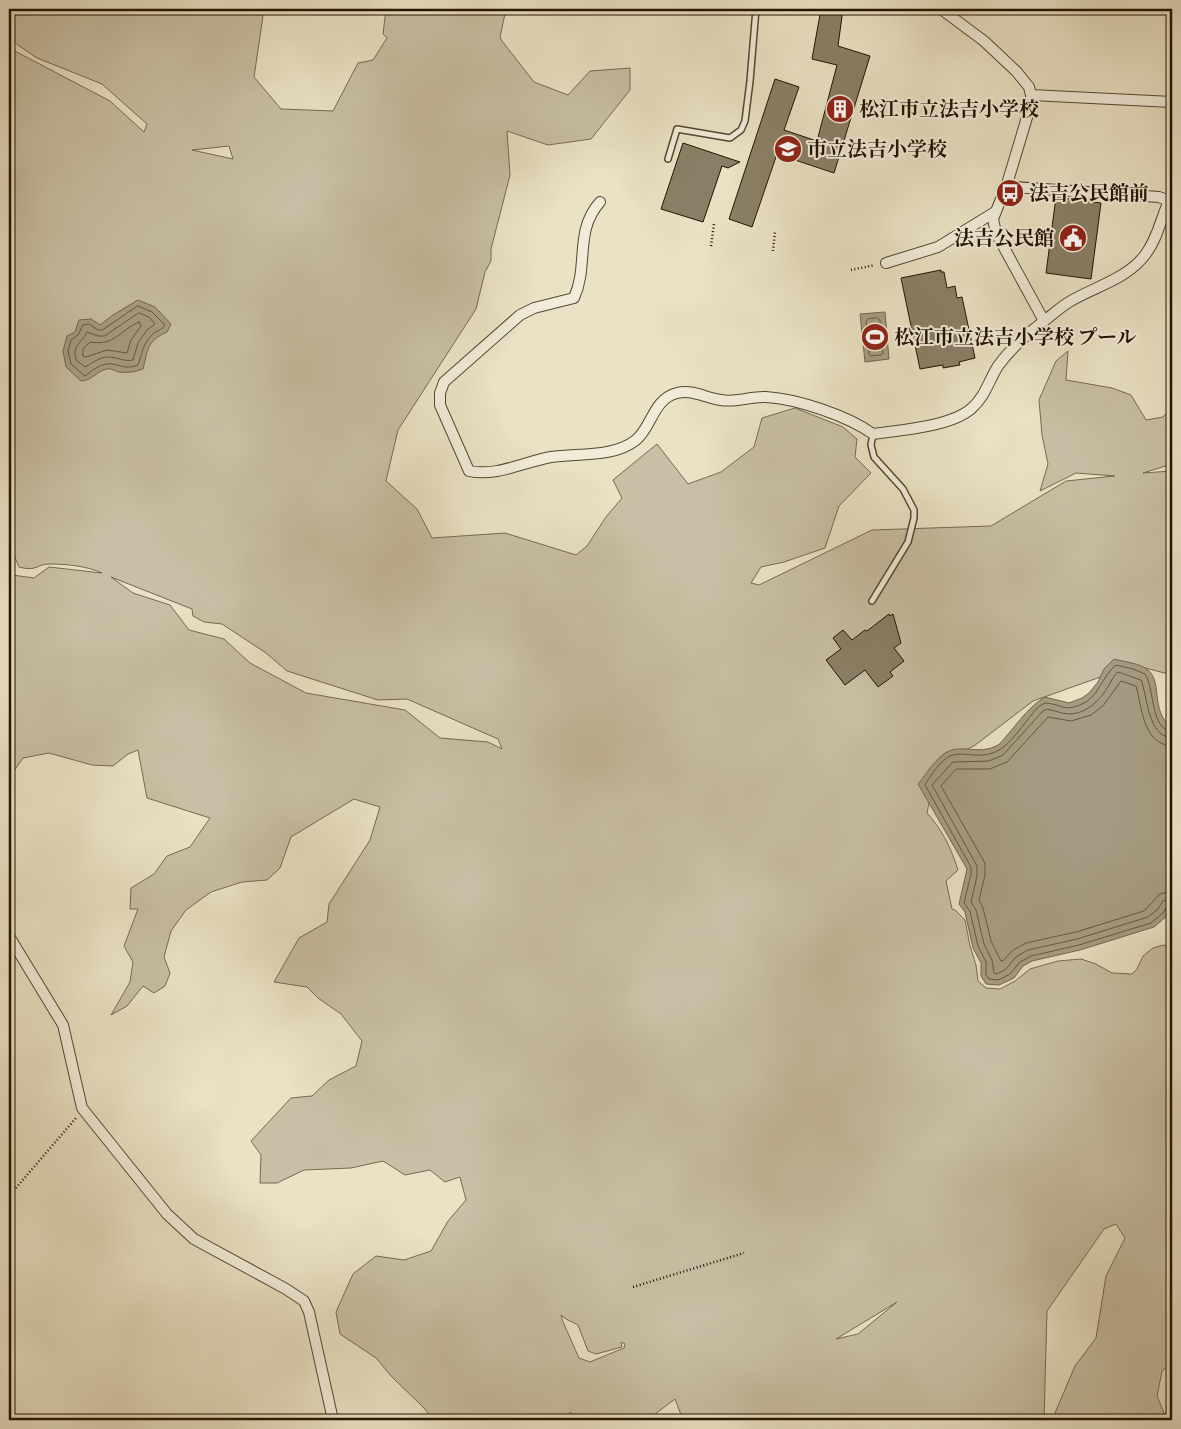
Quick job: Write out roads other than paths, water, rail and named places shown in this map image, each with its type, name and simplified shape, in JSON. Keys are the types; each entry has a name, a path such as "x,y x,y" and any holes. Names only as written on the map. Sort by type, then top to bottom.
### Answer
{"street":[{"path":"941,9 984,41 1016,71 1029,87 1031,104 993,219 996,233 1044,320"},
{"path":"1031,95 1172,102"},
{"path":"600,202 591,212 586,225 582,240 581,274 574,298 534,308 520,315 444,382 440,393 440,405 469,471 479,473 495,471 550,457 604,453 624,447 644,433 656,410 664,400 676,393 692,391 721,400 778,398 848,418 873,434 926,426 950,420 972,409 986,391 997,367 1012,348 1044,320 1069,302 1120,276 1144,257 1152,244 1171,198 1014,187 1006,184"},
{"path":"886,262 938,248 995,212"},
{"path":"9,936 63,1025 82,1108 167,1214 194,1239 286,1288 304,1301 309,1312 333,1420"}],"lane":[{"path":"668,159 677,129 730,138 741,130 750,81 756,9"},
{"path":"872,601 908,542 914,518 914,510 903,489 874,457 871,445 873,434"}],"water":[{"path":"138,300 155,307 171,324 167,332 160,335 149,346 143,369 134,372 119,372 107,369 85,381 81,381 66,367 63,351 67,336 75,332 79,320 91,319 100,325"},
{"name":"松江市立法吉小学校 プール","path":"885,312 889,359 865,362 860,314"},
{"path":"1114,659 1136,664 1148,670 1155,682 1161,714 1172,727 1172,905 1167,916 1154,927 1080,950 1032,961 1023,966 1014,978 999,985 986,984 981,976 981,963 973,948 965,912 959,904 967,869 918,784 935,762 947,752 958,749 983,750 998,745 1021,718 1045,697 1069,703 1082,698 1089,693 1098,682 1104,669"}],"place":[{"name":"松江市立法吉小学校","path":"840,109"},
{"name":"市立法吉小学校","path":"788,149"},
{"name":"法吉公民館前","path":"1010,193"},
{"name":"法吉公民館","path":"1073,238"},
{"name":"松江市立法吉小学校 プール","path":"875,337"}]}
